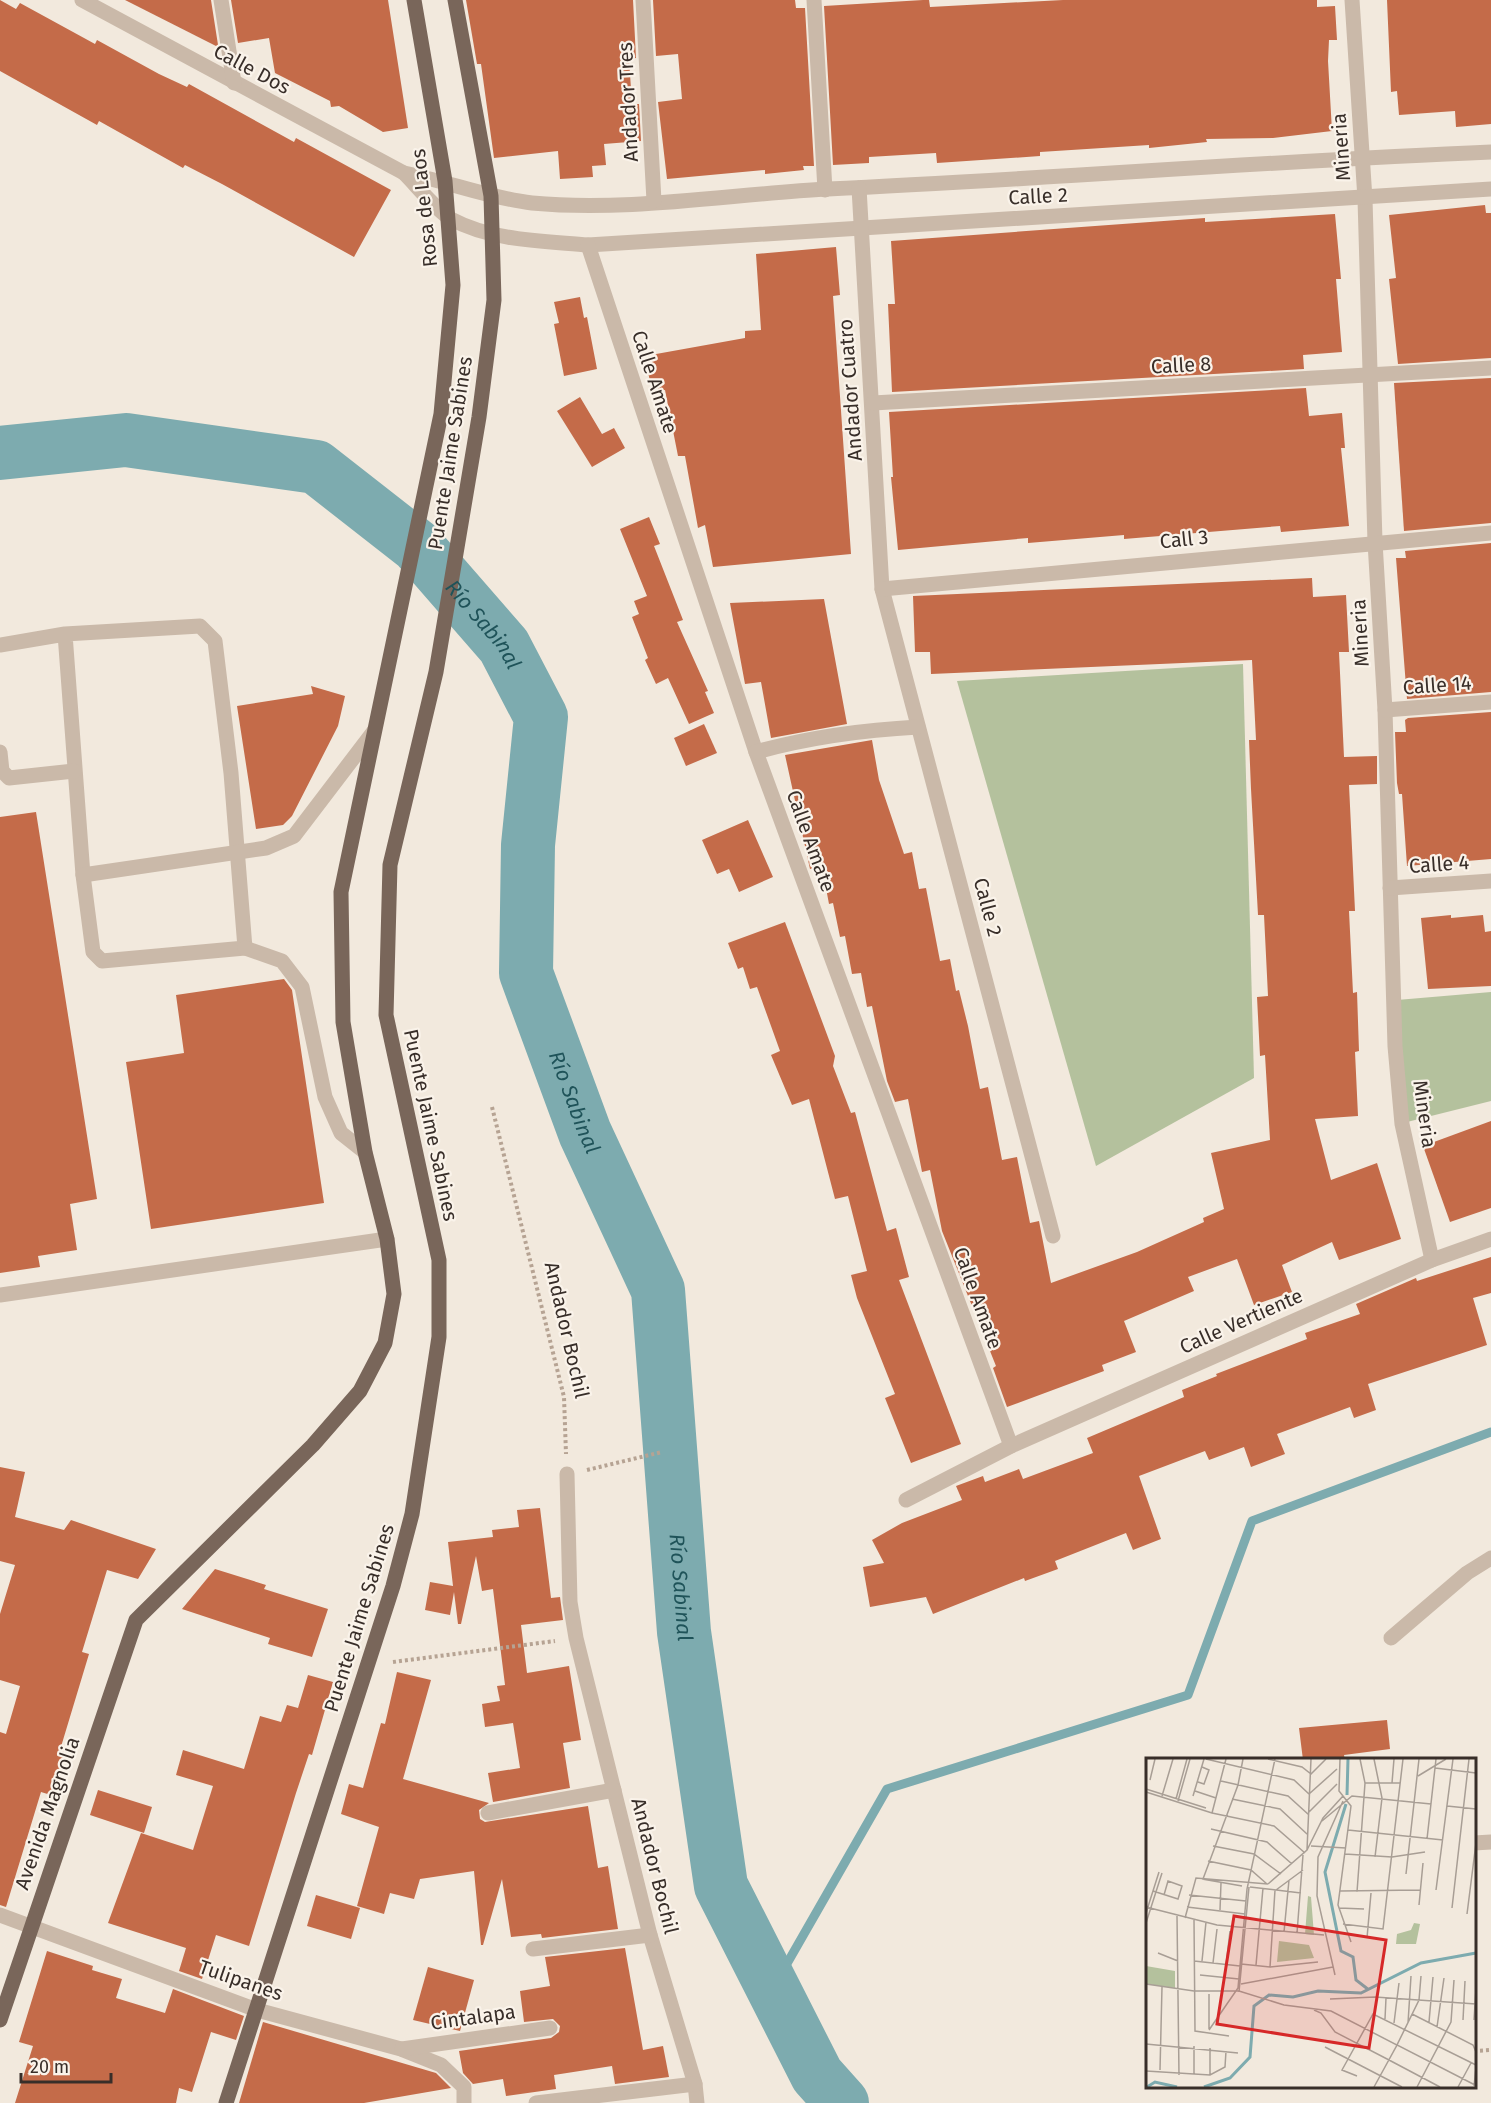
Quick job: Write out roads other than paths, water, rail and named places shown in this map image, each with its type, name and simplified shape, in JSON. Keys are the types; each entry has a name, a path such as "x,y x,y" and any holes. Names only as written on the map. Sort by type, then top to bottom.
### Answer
{"main road":[{"name":"Rosa de Laos","path":"414,0 450,218 453,285 441,414"},
{"path":"456,0 491,196"},
{"name":"Puente Jaime Sabines","path":"226,2103 367,1666 412,1514 439,1337 439,1260 386,1015 390,865 436,672 479,417 494,300 491,196"},
{"name":"Puente Jaime Sabines","path":"136,1620 313,1445 360,1391 385,1343 394,1294 387,1239 365,1152 343,1022 341,892 441,414"},
{"name":"Avenida Magnolia","path":"0,2020 136,1620"}],"street":[{"name":"Calle Dos","path":"82,0 404,173 450,218"},
{"path":"222,0 234,83"},
{"name":"Andador Tres","path":"643,0 654,201"},
{"path":"814,0 825,190"},
{"name":"Mineria","path":"1352,0 1365,199 1375,542 1385,710 1395,1046 1402,1124 1432,1260"},
{"name":"Calle 2","path":"491,196 531,202 592,206 825,190 1491,152"},
{"name":"Calle Dos","path":"404,173 445,181 491,196"},
{"name":"Andador Cuatro","path":"859,188 882,590"},
{"name":"Calle 2","path":"450,218 493,234 524,240 588,245 860,227 1365,199 1491,189"},
{"name":"Calle Amate","path":"588,245 756,752 1011,1446"},
{"name":"Calle 8","path":"873,403 1491,368"},
{"name":"Call 3","path":"882,590 1375,542 1491,533"},
{"name":"Calle 2","path":"882,590 1053,1236"},
{"path":"0,645 65,634 200,626 215,641 231,773 245,948"},
{"path":"65,634 83,875 93,952 102,961 245,948 282,961 302,987 325,1097 341,1133 365,1152"},
{"name":"Calle 14","path":"1385,710 1491,702"},
{"path":"756,752 794,741 862,730 918,727"},
{"path":"83,875 266,848 294,836 374,731"},
{"path":"0,752 2,771 9,778 74,771"},
{"name":"Calle 4","path":"1390,888 1491,881"},
{"path":"0,1295 387,1239"},
{"name":"Calle Vertiente","path":"906,1500 1011,1446 1432,1260 1491,1239"},
{"name":"Andador Bochil","path":"567,1474 570,1602 576,1638 650,1935 695,2084 697,2103"},
{"path":"1390,1638 1458,1581 1491,1558"},
{"path":"488,1813 614,1790"},
{"path":"1476,1843 1491,1842"},
{"name":"Tulipanes","path":"0,1915 257,2010 401,2049 441,2065 465,2087 464,2103"},
{"path":"533,1948 650,1935"},
{"name":"Cintalapa","path":"401,2049 550,2028"},
{"path":"536,2103 695,2084"}],"waterway":[{"name":"Río Sabinal","path":"0,453 126,440 316,467 417,546 504,646 541,717 528,845 526,973 585,1133 658,1290 684,1632 721,1886 817,2075 842,2103"},
{"path":"773,1988 887,1789 1188,1695 1252,1521 1491,1432"}]}
